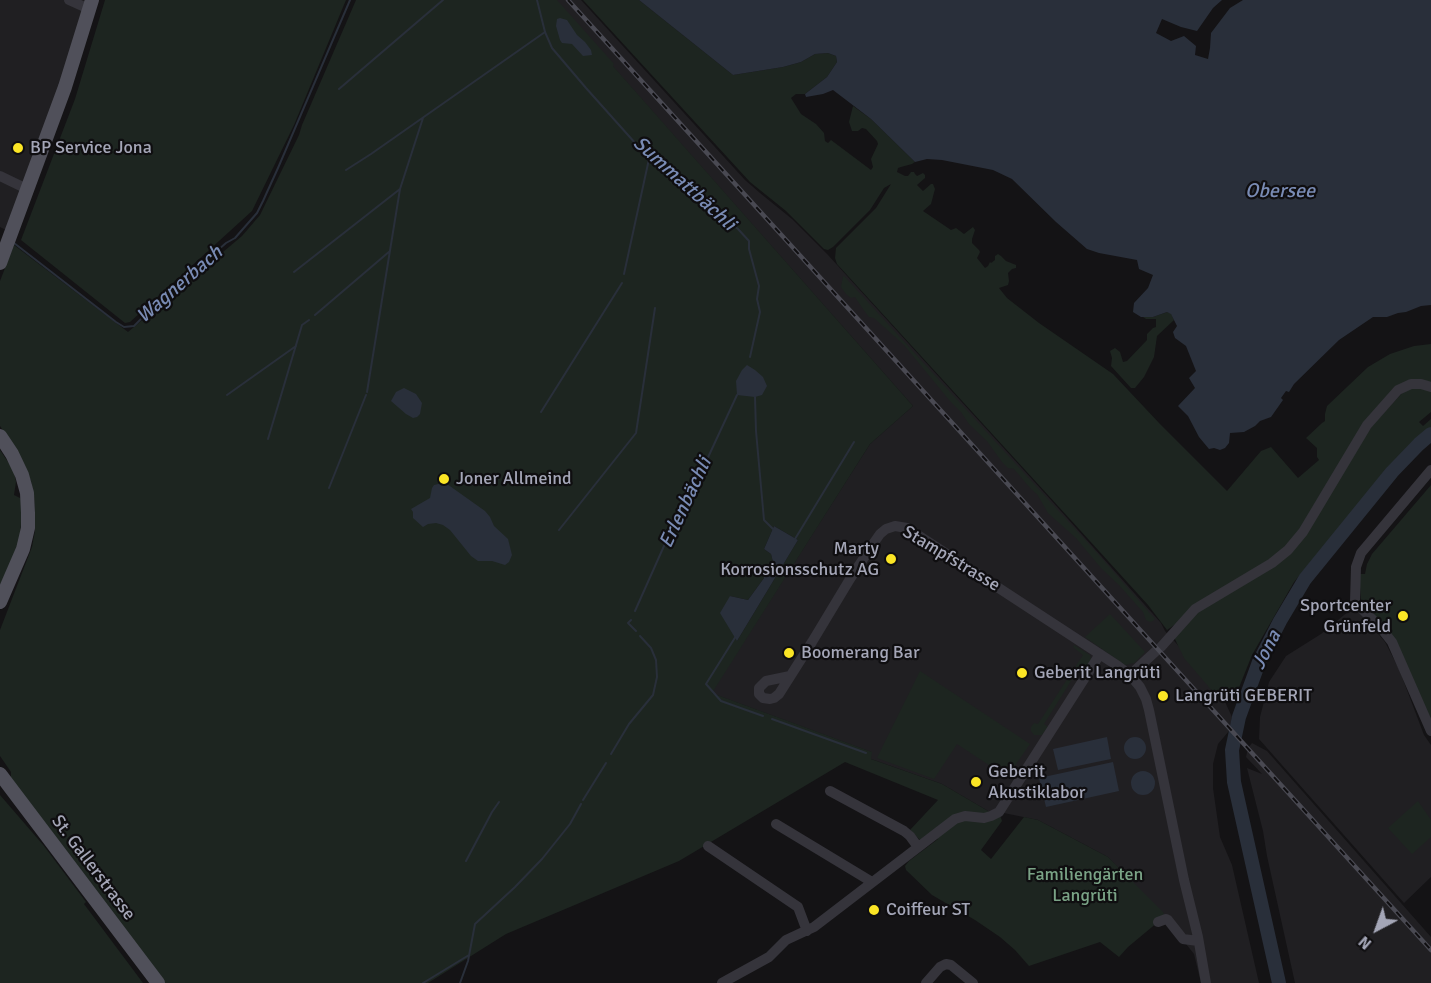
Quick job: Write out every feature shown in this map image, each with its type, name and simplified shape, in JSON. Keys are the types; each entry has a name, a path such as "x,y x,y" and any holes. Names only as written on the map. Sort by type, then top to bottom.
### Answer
{"main road":[{"path":"0,263 64,87 90,5"},
{"path":"0,436 22,475 27,493 28,513 28,528 23,549 0,602"},
{"name":"St. Gallerstrasse","path":"0,774 158,983"}],"street":[{"path":"69,0 90,5"},
{"path":"0,176 27,189"},
{"path":"1130,675 1195,609 1272,563 1288,550 1303,532 1367,425 1398,390 1411,384 1431,387"},
{"path":"1431,470 1361,553 1356,567 1355,602 1392,642 1431,731"},
{"name":"Stampfstrasse","path":"790,676 873,544 880,534 895,526 907,528 1130,675 1140,687 1149,710 1206,983"},
{"path":"722,983 769,957 786,940 807,931 957,818 965,816 984,818 999,812 1100,654"},
{"path":"830,791 904,831 918,847"},
{"path":"776,824 872,882"},
{"path":"708,846 798,907 807,931"},
{"path":"1158,922 1166,919 1170,921 1180,937 1198,941"},
{"path":"926,983 940,967 946,964 951,965 974,983"}],"shaded area":[{"path":"0,0 92,0 6,230 0,227"},
{"path":"554,0 581,0 745,180 792,219 828,255 1051,500 1220,691 1232,717 1229,731 1218,744 1213,764 1213,788 1220,837 1232,865 1259,983 1201,983 1194,954 1166,919 1108,857 1038,820 988,811 942,784 871,759 871,752 711,693 870,444 913,406"},
{"path":"1355,606 1385,642 1399,669 1424,735 1431,745 1431,877 1404,903 1259,739 1260,717 1269,682 1286,656 1321,634"},
{"path":"1252,743 1267,751 1431,937 1431,983 1295,983 1263,831 1247,768 1262,774 1246,757"}],"green space":[{"path":"105,0 346,0 294,125 252,211 130,322 125,323 21,240 75,99"},
{"name":"Familiengärten Langrüti","path":"356,0 557,0 913,406 870,444 712,693 872,752 871,759 942,784 988,811 999,812 1002,821 981,850 991,859 1024,817 1038,820 1108,857 1163,912 1166,919 1158,922 1119,957 1100,942 1029,966 1000,937 932,895 906,870 905,866 909,861 938,839 932,832 921,841 910,830 938,800 845,762 679,861 506,934 428,983 158,983 11,778 11,772 0,756 0,630 32,547 35,514 31,481 16,450 0,426 0,281 14,245 128,332 242,236 260,215","holes":["774,526 798,540 737,641 730,596 748,600 764,578 765,572 773,562 771,554 764,549"]},
{"path":"583,0 639,0 733,75 783,67 801,62 815,54 828,53 836,56 837,62 827,77 805,94 796,94 791,98 801,114 816,124 824,133 825,141 828,143 831,140 871,170 873,167 871,159 878,144 866,129 852,131 849,122 853,106 871,119 915,162 898,168 897,172 905,176 911,172 917,176 923,173 925,178 917,185 923,191 933,184 935,189 931,204 923,211 951,230 956,228 964,234 973,227 975,230 972,243 979,250 977,258 985,268 995,260 998,254 1006,261 1016,265 1016,268 1008,273 1008,285 999,288 1007,298 1113,374 1227,491 1261,451 1271,447 1298,478 1319,460 1317,448 1306,438 1325,421 1327,406 1368,367 1390,354 1414,346 1431,344 1431,383 1401,384 1298,533 1279,553 1167,630 1148,605 837,264 836,248 876,208 891,184 884,188 870,210 833,247 828,250 824,249 786,211 750,182"},
{"path":"843,276 1098,554 1155,619 1153,621 1146,620 1143,612 1076,538 1048,513 1037,494 1014,469 1008,468 1002,462 987,441 969,424 904,345 874,318 869,317 855,297 851,298 846,294 841,287"},
{"path":"1167,312 1171,313 1174,320 1157,336 1154,357 1144,377 1135,388 1131,388 1111,366 1110,351 1115,348 1120,352 1123,362 1127,361 1147,340 1147,334 1156,327 1156,319 1143,317 1153,317"},
{"path":"1416,387 1431,391 1431,412 1419,422 1423,426 1431,419 1431,427 1367,494 1294,582 1252,655 1236,695 1226,697 1214,693 1184,658 1174,637 1196,612 1284,557 1367,431 1404,391"},
{"path":"0,450 14,471 16,482 14,495 22,499 20,545 0,585"},
{"name":"Sportcenter Grünfeld","path":"1431,485 1431,720 1390,633 1361,600 1359,574 1365,574 1372,554"},
{"path":"1110,614 1145,652 1134,663 1125,665 1085,637"},
{"path":"1074,645 1090,655 1091,660 1087,668 1081,665 1044,724 1048,727 1042,735 1034,735 1031,727 1034,723 1038,724 1083,655 1073,647"},
{"path":"920,671 1030,744 1007,777 957,744 934,779 877,758"},
{"path":"0,795 44,846 143,983 0,983"},
{"path":"1418,801 1431,820 1431,837 1412,854 1388,828"}],"water":[{"name":"Obersee","path":"639,0 1222,0 1213,8 1197,31 1162,19 1156,33 1171,41 1184,36 1196,46 1195,55 1208,59 1211,33 1230,8 1243,0 1431,0 1431,305 1387,317 1373,317 1339,340 1294,384 1289,392 1286,391 1281,398 1283,400 1271,417 1260,421 1244,432 1230,433 1229,443 1225,448 1209,449 1199,437 1188,416 1178,406 1195,388 1189,378 1196,371 1186,346 1175,338 1173,332 1177,326 1171,314 1167,312 1153,317 1141,317 1133,312 1134,303 1148,288 1153,275 1139,269 1137,260 1087,249 1012,179 993,170 942,160 927,159 915,162 871,119 833,90 806,97 805,94 827,77 837,62 836,56 828,53 815,54 801,62 783,67 733,75"},
{"path":"557,19 567,20 591,50 592,55 583,56 572,44 562,43 556,26"},
{"path":"747,365 763,377 767,386 762,395 755,397 737,395 736,381"},
{"path":"404,388 416,394 422,403 420,414 417,417 413,418 406,414 391,401 396,392"},
{"path":"443,483 485,511 494,526 508,539 512,555 509,562 505,565 492,561 478,561 443,525 436,523 423,527 413,518 411,509 430,498 434,485"},
{"path":"774,526 798,540 737,641 720,613 730,596 748,600 764,578 764,572 773,562 771,554 764,549"},
{"path":"1107,737 1111,759 1058,770 1053,749"},
{"path":"1135,737 1143,740 1146,748 1143,756 1135,759 1127,756 1124,748 1127,740"},
{"path":"1113,762 1119,791 1046,807 1039,778"},
{"path":"1143,771 1152,774 1155,783 1152,792 1143,795 1134,792 1131,783 1134,774"}],"waterway":[{"name":"Wagnerbach","path":"14,243 116,322 124,327 134,326 226,243 235,238 257,213 350,0"},
{"path":"339,89 443,0"},
{"name":"Summattbächli","path":"537,0 545,32 552,48 586,88 653,163 738,229 749,241 759,286 757,299 760,312 750,357"},
{"path":"346,170 545,32"},
{"path":"367,392 400,189 423,118"},
{"path":"624,274 649,159"},
{"path":"294,272 400,189"},
{"path":"315,315 390,251"},
{"path":"541,412 622,283"},
{"path":"559,530 636,433 655,308"},
{"path":"268,439 302,325 309,320"},
{"path":"227,395 296,346"},
{"path":"329,488 366,395"},
{"name":"Erlenbächli","path":"635,611 737,395"},
{"path":"755,397 764,520 773,529"},
{"name":"Jona","path":"1279,983 1234,782 1232,750 1239,717 1259,662 1305,579 1392,472 1431,434"},
{"path":"795,539 854,442"},
{"name":"Erlenbächli","path":"631,620 628,623 636,631"},
{"name":"Erlenbächli","path":"611,754 629,724 653,695 657,677 656,660 651,648 640,636"},
{"path":"736,636 706,684 721,701 763,716"},
{"path":"772,719 866,753"},
{"name":"Erlenbächli","path":"583,800 606,763"},
{"path":"466,861 499,802"},
{"name":"Erlenbächli","path":"460,983 468,961 475,924 542,859 570,824 581,804"},
{"name":"Erlenbächli","path":"423,983 469,955"}],"railway":[{"path":"568,0 1431,950"}],"place":[{"name":"BP Service Jona","path":"18,148"},
{"name":"Joner Allmeind","path":"444,479"},
{"name":"Marty Korrosionsschutz AG","path":"891,559"},
{"name":"Sportcenter Grünfeld","path":"1403,616"},
{"name":"Boomerang Bar","path":"789,653"},
{"name":"Geberit Langrüti","path":"1022,673"},
{"name":"Langrüti GEBERIT","path":"1163,696"},
{"name":"Geberit Akustiklabor","path":"976,782"},
{"name":"Coiffeur ST","path":"874,910"}]}
